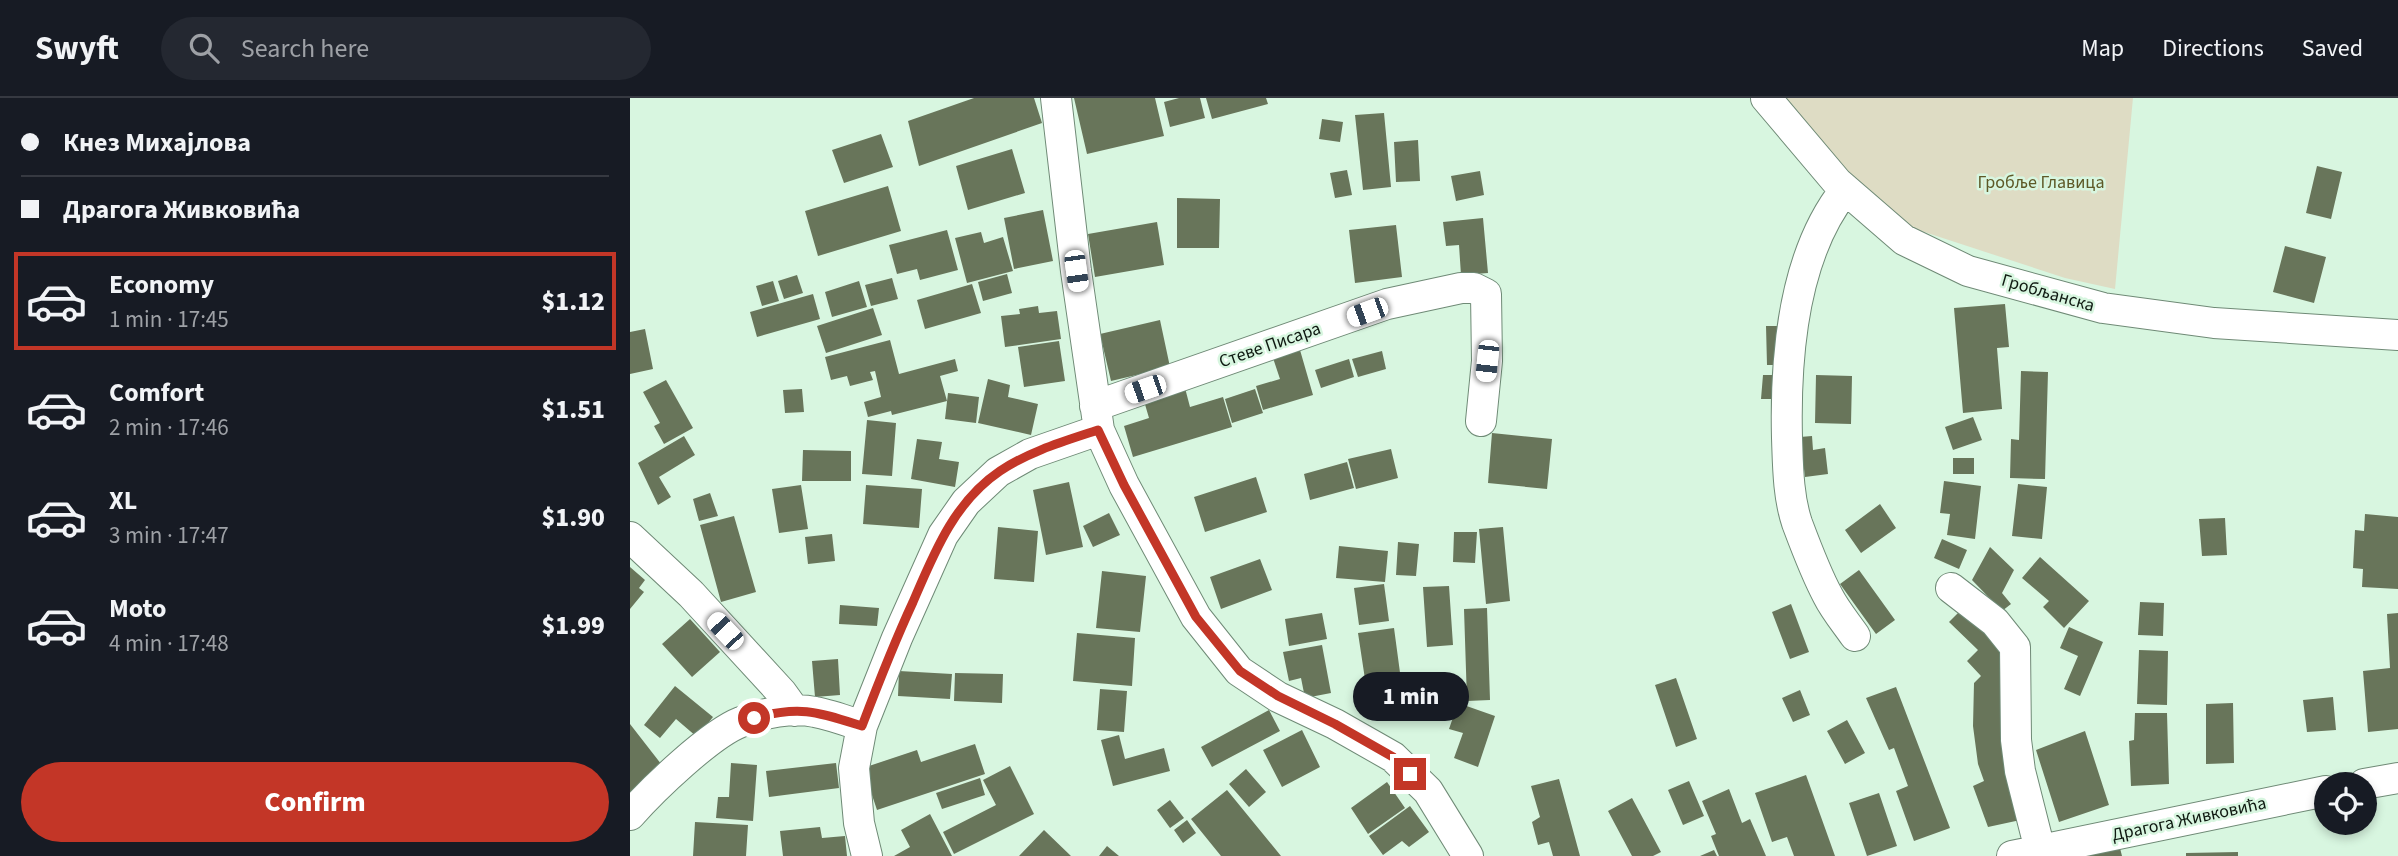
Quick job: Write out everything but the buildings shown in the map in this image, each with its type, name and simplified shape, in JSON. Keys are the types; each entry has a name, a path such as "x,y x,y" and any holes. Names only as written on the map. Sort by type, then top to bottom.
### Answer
{"street":[{"path":"1056,98 1097,418 1124,485 1196,617 1240,671 1278,696 1393,757 1428,791 1468,856"},
{"name":"Гробљанска","path":"1766,98 1845,190 1903,240 1968,271 2103,308 2214,323 2398,335"},
{"path":"1845,190 1833,205 1816,239 1805,272 1788,363 1786,408 1788,472 1797,521 1828,596 1855,636"},
{"name":"Стеве Писара","path":"1097,418 1387,304 1434,293 1474,288 1486,294 1487,361 1481,421"},
{"path":"867,856 859,823 854,768 862,726 943,535 966,502 998,472 1097,418"},
{"path":"630,537 691,594 782,692 795,710"},
{"path":"1951,589 1995,622 2015,647 2016,740 2026,853"},
{"path":"630,815 646,797 722,733 740,722 795,710 814,711 862,726"},
{"path":"2377,782 2398,778"},
{"name":"Драгога Живковића","path":"2026,853 2314,793"}],"green space":[{"name":"Гробље Главица","path":"1778,98 2133,98 2115,289 2065,278 1909,227 1838,170"}],"route":[{"path":"754,718 795,710 814,711 862,726 897,638 943,535 966,502 998,472 1030,454 1098,430 1124,485 1196,617 1240,671 1278,696 1393,757 1410,774"}]}
